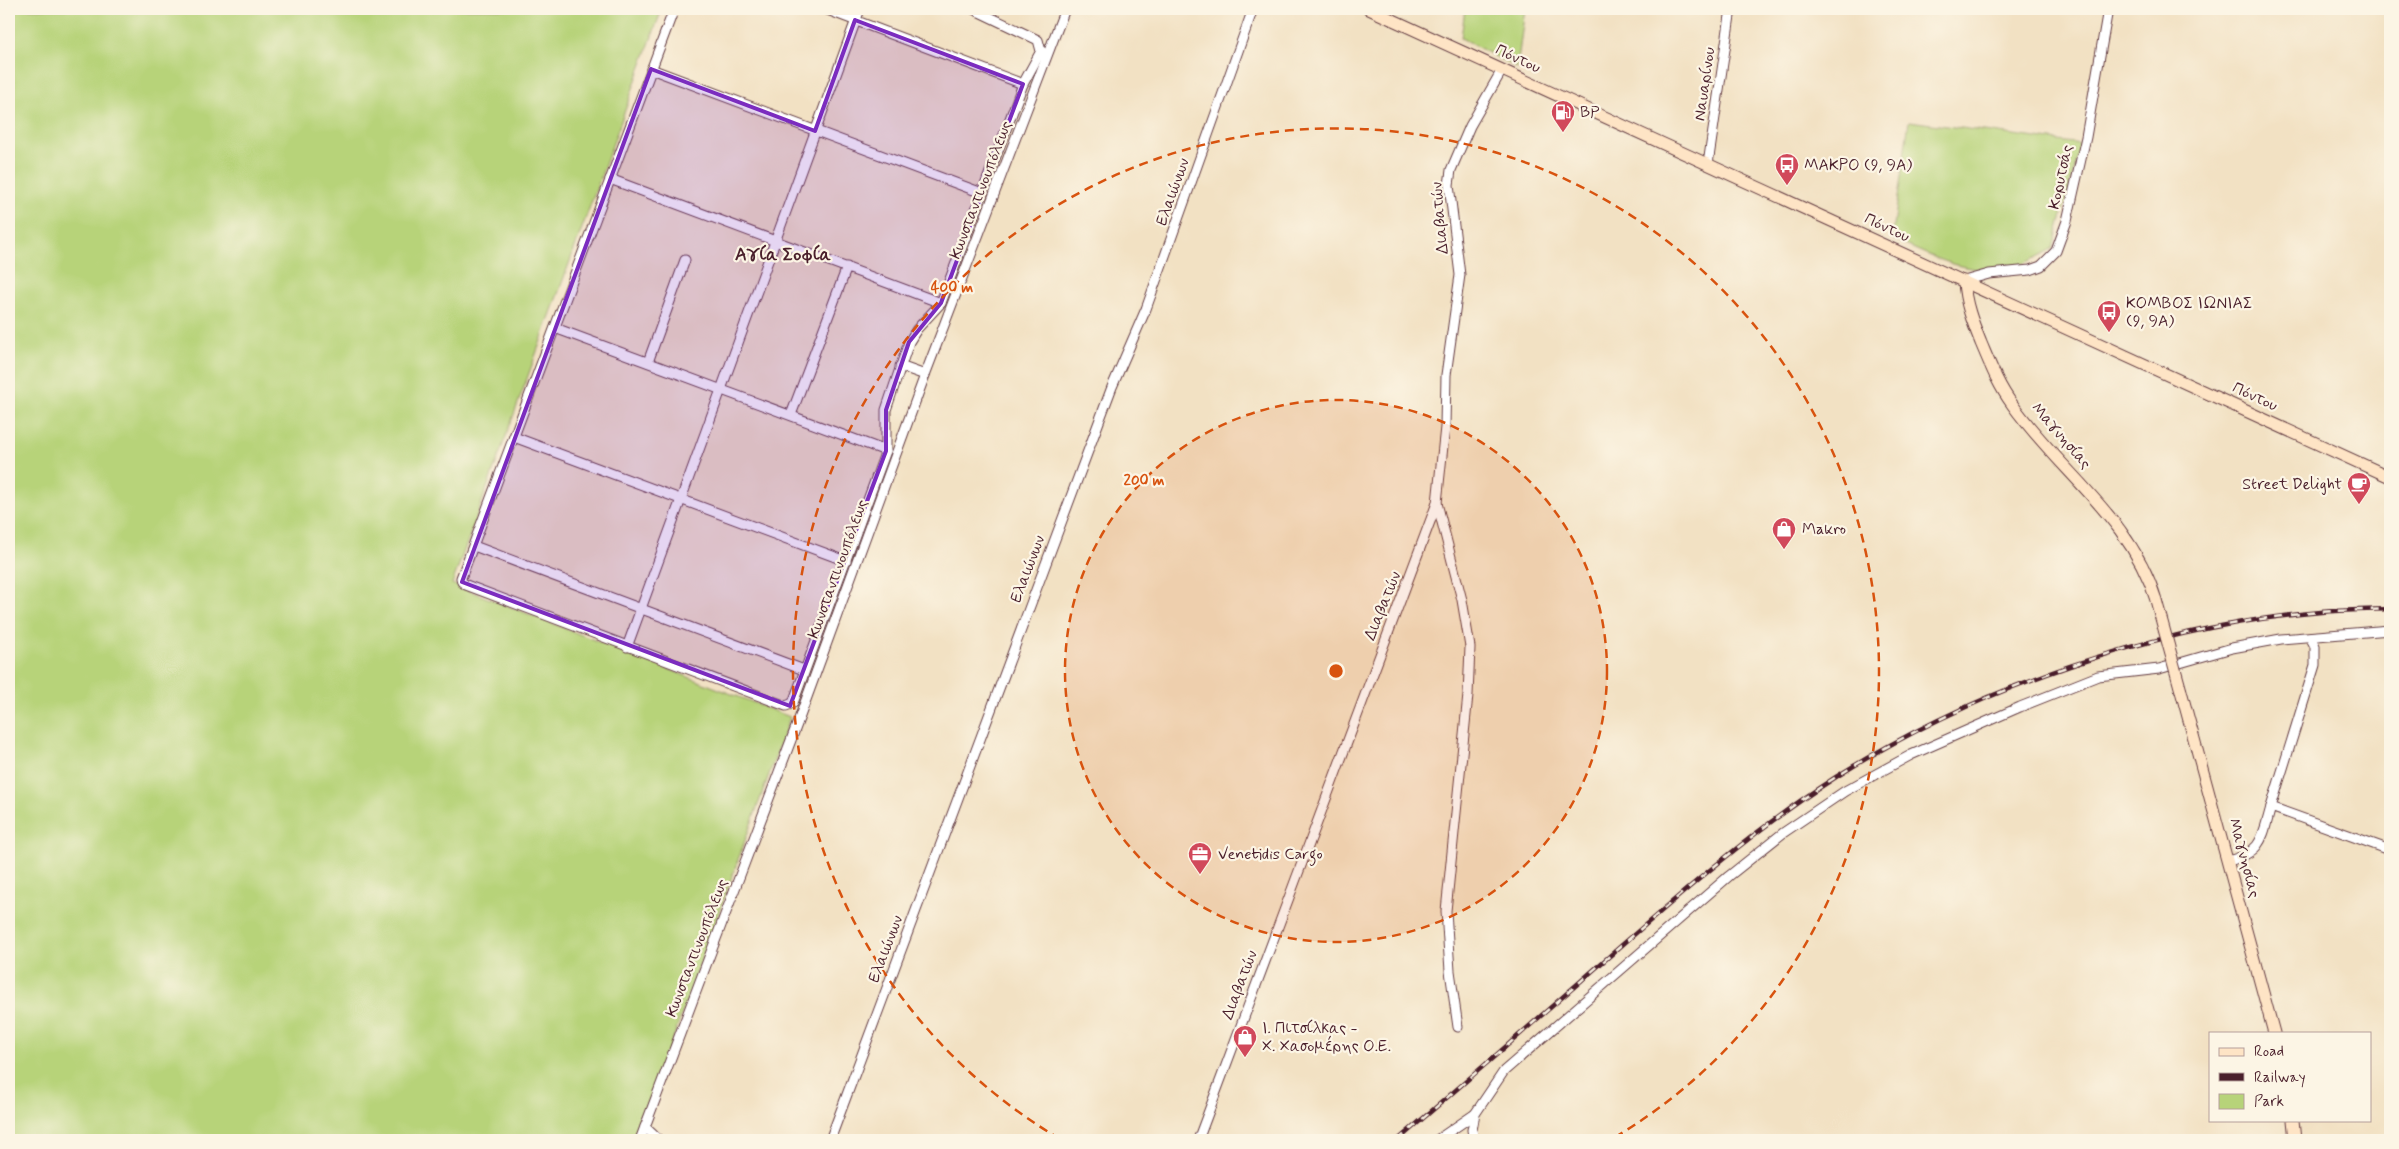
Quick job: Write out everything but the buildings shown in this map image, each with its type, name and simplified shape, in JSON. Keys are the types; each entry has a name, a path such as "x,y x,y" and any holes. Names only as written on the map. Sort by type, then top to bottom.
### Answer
{"street":[{"path":"674,9 462,582 627,647 786,706 792,703 886,451 886,410 909,342 917,329 941,303 1023,84 1040,51 1038,40 973,9"},
{"path":"825,9 1023,84"},
{"path":"627,647 860,9"},
{"name":"Κωνσταντινουπόλεως","path":"640,1140 925,375 1065,9"},
{"name":"Ελαιώνων","path":"830,1140 1112,387 1146,309 1252,9"},
{"name":"Πόντου","path":"1369,9 2390,477"},
{"name":"Ναυαρίνου","path":"1708,164 1731,9"},
{"name":"Κορυτσάς","path":"1964,281 1989,274 2030,270 2042,266 2056,251 2067,221 2084,146 2108,9"},
{"path":"651,70 982,193"},
{"name":"Διαβατών","path":"1198,1140 1437,503 1445,427 1446,375 1460,275 1450,185 1451,170 1470,126 1502,70"},
{"path":"610,179 941,303"},
{"path":"648,362 685,260"},
{"path":"791,415 847,267"},
{"name":"Μαγνησίας","path":"1964,281 1964,294 1973,323 2000,385 2012,404 2048,448 2108,512 2126,536 2143,564 2156,600 2274,1032"},
{"path":"555,328 886,451"},
{"path":"900,366 925,375"},
{"path":"514,438 846,561"},
{"path":"1437,503 1462,600 1470,647 1468,696 1446,911 1450,971 1458,1027"},
{"path":"474,546 804,670"},
{"path":"1437,1140 1475,1114 1504,1071 1728,876 1783,833 1845,791 1910,755 2020,707 2098,676 2159,669 2232,648 2281,639 2390,630"},
{"path":"2228,861 2246,856 2257,848 2314,665 2315,646 2310,637"},
{"path":"2271,807 2390,850"},
{"path":"1474,1140 1472,1130 1475,1114"},
{"path":"2293,1122 2295,1140"},
{"path":"645,1127 659,1140"}],"highlighted area":[{"path":"855,20 1023,84 941,303 909,342 886,410 886,451 790,706 462,582 651,69 815,131"}],"green space":[{"path":"9,9 662,9 452,584 790,717 636,1140 9,1140"},
{"path":"1465,9 1525,9 1517,68 1461,38"},
{"path":"1909,121 2081,144 2053,248 2031,260 2010,267 1991,270 1953,264 1892,239"}],"railway":[{"path":"1398,1140 1721,861 1806,797 1890,745 2007,689 2069,666 2132,647 2195,631 2258,619 2347,610 2390,609"}],"place":[{"name":"BP","path":"1563,133"},
{"name":"ΜΑΚΡΟ (9, 9Α)","path":"1787,186"},
{"name":"ΚΟΜΒΟΣ ΙΩΝΙΑΣ (9, 9Α)","path":"2109,333"},
{"name":"Street Delight","path":"2359,505"},
{"name":"Makro","path":"1784,550"},
{"name":"Venetidis Cargo","path":"1200,875"},
{"name":"Ι. Πιτσίλκας - Χ. Χασομέρης Ο.Ε.","path":"1245,1058"}],"district":[{"name":"Αγία Σοφία","path":"783,255"}]}
